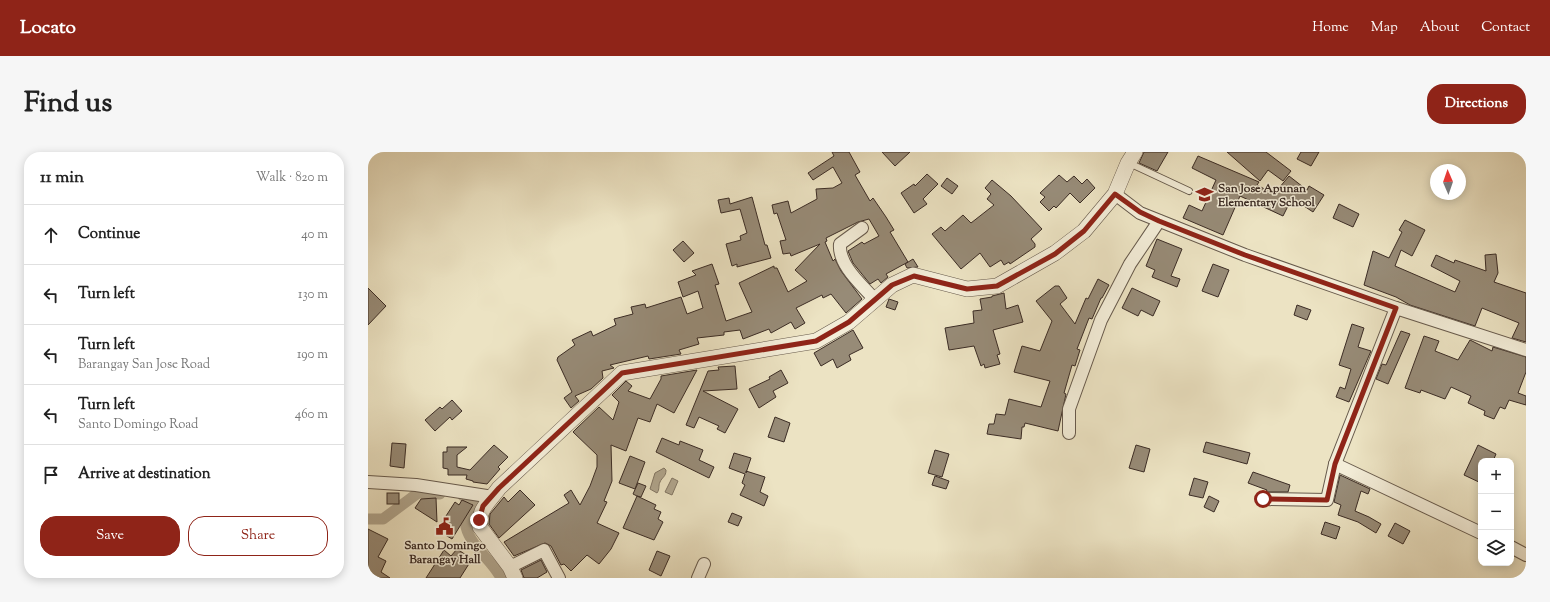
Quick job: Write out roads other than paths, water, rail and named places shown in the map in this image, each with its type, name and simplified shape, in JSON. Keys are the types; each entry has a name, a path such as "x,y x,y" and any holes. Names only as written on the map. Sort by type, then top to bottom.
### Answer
{"street":[{"path":"559,578 544,550 512,572 480,527 479,520 483,506 493,497 499,488 622,373 816,341 849,322 892,285 914,276 967,289 997,286 1055,254 1078,236 1115,194 1132,158"},
{"path":"1115,194 1140,212 1159,221 1245,255 1396,308 1526,350"},
{"path":"1069,433 1069,409 1101,320 1130,264 1159,221"},
{"path":"862,228 840,244 839,253 843,262 875,300"},
{"path":"1263,499 1327,500 1335,464 1396,308"},
{"path":"1335,464 1478,531"},
{"path":"368,482 416,485 493,497"},
{"path":"1514,548 1526,554"},
{"path":"698,578 704,564"}],"lane":[{"path":"1132,158 1189,191"}],"waterway":[{"path":"368,519 383,519 418,493 440,494"},
{"path":"463,496 475,499 478,506 466,527 472,541 501,578"}],"place":[{"name":"San Jose Apunan Elementary School","path":"1205,195"},
{"name":"Santo Domingo Barangay Hall","path":"445,526"}]}
